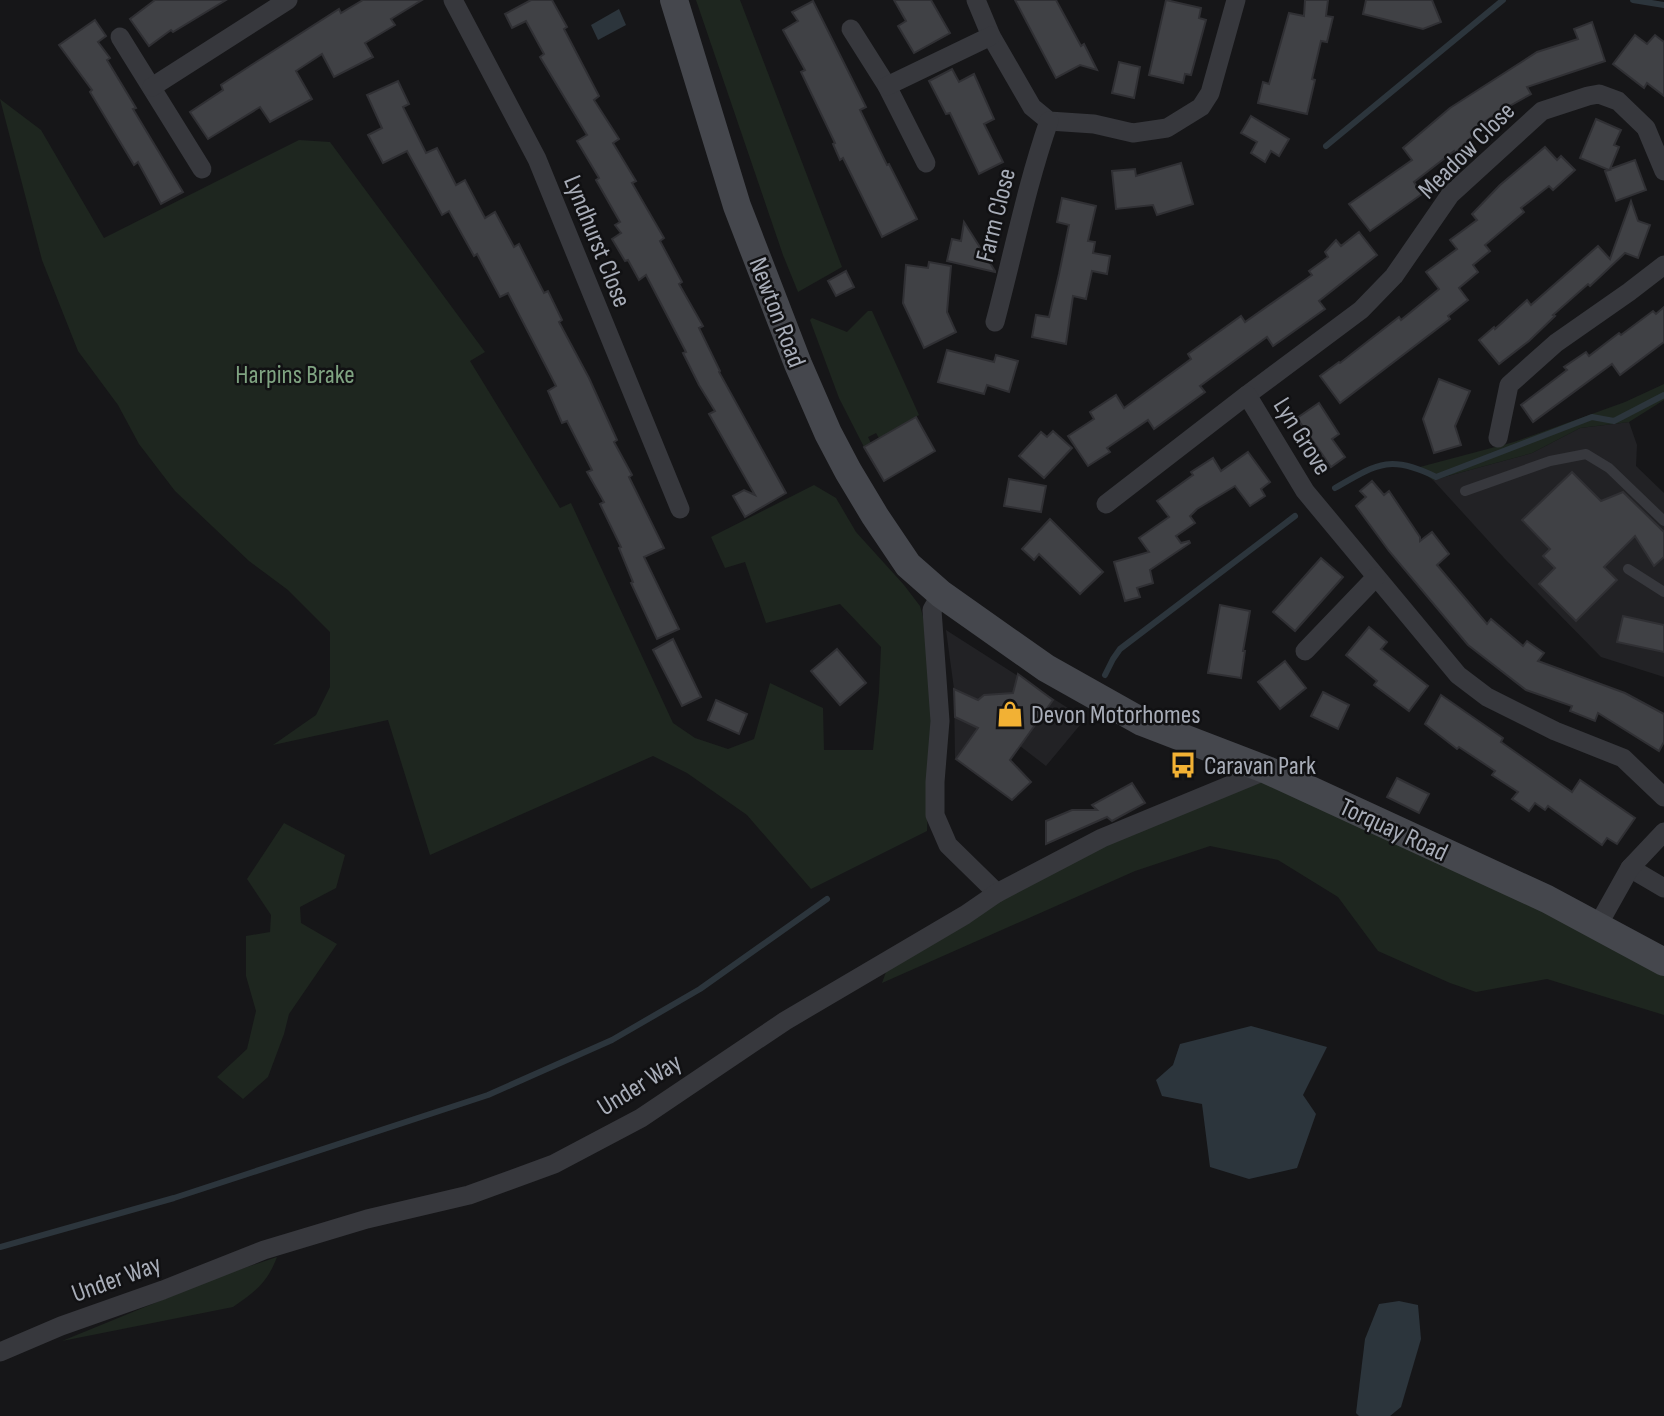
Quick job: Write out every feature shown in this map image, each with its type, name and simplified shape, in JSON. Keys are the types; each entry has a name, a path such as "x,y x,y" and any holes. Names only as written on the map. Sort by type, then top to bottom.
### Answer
{"street":[{"path":"152,87 288,0"},
{"name":"Lyndhurst Close","path":"453,0 537,159 680,509"},
{"name":"Newton Road","path":"674,0 737,206 798,364 828,433 889,538 908,565 941,594"},
{"path":"976,0 991,36 1032,107 1049,121 1094,124 1133,133 1167,128 1201,107 1210,93 1236,0"},
{"path":"851,29 887,86 926,163"},
{"path":"887,86 991,36"},
{"path":"120,37 202,169"},
{"name":"Meadow Close","path":"1247,395 1361,310 1394,276 1450,195 1542,111 1599,94 1618,101 1646,128 1664,171"},
{"name":"Farm Close","path":"995,322 1017,243 1032,172 1049,121"},
{"path":"1498,438 1509,385 1556,343 1664,265"},
{"name":"Lyn Grove","path":"1106,504 1247,395 1305,491 1458,675 1487,697 1555,731 1622,758 1664,797"},
{"path":"1305,651 1376,577"},
{"path":"941,594 932,610 940,722 934,782 935,815 948,845 997,893"},
{"name":"Torquay Road","path":"941,594 1046,668 1131,717 1267,770 1598,925 1664,962"},
{"name":"Under Way","path":"0,1352 61,1326 264,1250 367,1219 469,1195 554,1164 641,1118 785,1021 965,915 997,893 1102,838 1267,770"},
{"path":"1598,925 1630,868 1664,832"},
{"path":"1630,868 1664,888"}],"lane":[{"path":"1465,491 1549,461 1586,454 1609,468 1664,521"},
{"path":"1628,569 1664,592"}],"shaded area":[{"path":"619,9 626,25 598,40 591,25"},
{"path":"1629,422 1637,445 1636,466 1664,493 1664,677 1601,657 1505,559 1433,480 1532,453 1580,428"},
{"path":"946,630 1085,719 1046,766 1020,746 991,785 955,758 954,689"},
{"path":"1251,1026 1327,1047 1303,1095 1316,1114 1297,1168 1249,1179 1210,1167 1202,1104 1162,1096 1156,1080 1173,1065 1180,1044"},
{"path":"1399,1301 1418,1305 1421,1339 1401,1407 1390,1416 1359,1416 1356,1413 1365,1339 1379,1304"}],"green space":[{"path":"696,0 740,0 842,267 798,292 783,255"},
{"name":"Harpins Brake","path":"0,99 41,130 104,238 299,140 330,142 485,352 470,361 560,508 571,503 673,723 695,738 728,749 754,739 770,683 823,708 824,750 873,750 881,647 840,604 766,623 745,562 725,568 711,537 814,485 836,498 856,532 920,606 927,631 931,720 927,831 811,889 747,815 687,773 653,756 430,855 388,720 273,745 316,715 330,687 330,632 288,590 249,561 175,491 139,444 118,405 78,351 42,260"},
{"path":"868,311 872,311 919,415 879,438 876,433 868,437 871,443 864,447 839,398 810,320 812,318 847,332"},
{"path":"1664,384 1664,400 1629,422 1580,428 1532,453 1433,480 1416,468 1514,442 1625,402"},
{"path":"1267,770 1664,965 1664,1015 1547,979 1476,992 1450,983 1378,951 1338,897 1278,860 1210,846 1135,871 882,983 891,958 997,893"},
{"path":"284,823 345,855 336,888 300,907 301,923 337,944 289,1014 268,1077 243,1099 217,1077 247,1049 256,1011 246,976 246,936 270,932 271,915 247,879"},
{"path":"277,1257 260,1286 233,1307 62,1341 223,1275"}],"building":[{"path":"155,0 226,0 173,32 171,30 149,46 130,19"},
{"path":"363,0 422,0 391,19 395,25 365,43 373,57 334,77 322,54 296,71 312,99 270,122 260,107 208,139 190,112 223,90 221,85 253,64 339,9 341,13"},
{"path":"531,0 552,0 567,27 564,29 599,96 594,100 619,139 613,143 636,181 632,183 664,238 660,241 682,282 679,284 703,326 699,328 719,372 786,493 745,517 733,496 744,490 755,495 709,414 715,411 699,385 683,353 686,352 646,275 639,280 612,239 621,233 615,225 620,222 577,141 587,135 540,57 544,54 526,21 512,28 505,14"},
{"path":"894,0 931,0 950,33 914,53 898,26 906,21"},
{"path":"1015,0 1056,0 1097,70 1080,65 1056,78"},
{"path":"1166,0 1201,8 1199,18 1206,20 1191,75 1185,74 1183,83 1149,75"},
{"path":"1305,0 1328,0 1326,16 1333,17 1327,42 1321,41 1307,114 1258,103 1263,82 1269,84 1289,13 1304,16"},
{"path":"1366,0 1432,0 1441,22 1423,29 1363,14"},
{"path":"813,1 866,107 860,110 917,219 882,237 843,158 840,160 833,144 835,143 801,72 805,70 783,30 798,21 792,12"},
{"path":"95,20 106,36 98,42 110,58 107,60 183,192 161,204 138,162 134,165 90,92 92,90 59,45"},
{"path":"1592,22 1605,61 1527,87 1531,94 1497,113 1471,132 1474,135 1455,153 1454,151 1414,182 1422,194 1370,231 1349,204 1412,160 1403,148 1450,108 1537,52 1578,39 1574,29"},
{"path":"1635,35 1647,44 1655,35 1664,42 1664,96 1647,83 1644,88 1613,64"},
{"path":"1119,62 1140,67 1134,98 1112,93"},
{"path":"952,69 959,82 974,74 994,119 984,124 1003,162 979,174 950,113 946,114 929,81"},
{"path":"398,81 409,104 403,107 426,153 437,148 456,185 465,180 485,218 495,212 514,247 519,244 544,293 548,291 562,320 559,322 589,378 617,440 614,442 632,475 629,477 664,548 644,557 679,629 657,639 631,583 633,582 619,548 621,547 600,504 604,502 587,472 592,470 567,421 562,423 548,391 556,386 508,293 500,297 477,254 474,256 449,211 442,215 407,151 383,163 368,135 382,128 367,95"},
{"path":"1251,116 1289,139 1279,156 1271,151 1265,162 1251,153 1257,142 1241,133"},
{"path":"1596,119 1621,130 1614,145 1619,147 1610,169 1635,160 1646,190 1616,201 1605,171 1609,170 1580,158"},
{"path":"1545,147 1557,160 1561,156 1575,170 1553,190 1549,186 1521,208 1524,212 1485,245 1490,251 1473,265 1478,272 1459,288 1468,300 1448,316 1450,319 1340,403 1320,376 1399,317 1401,320 1439,289 1426,272 1457,249 1450,240 1477,220 1472,214 1500,185"},
{"path":"1181,163 1193,204 1157,215 1153,205 1116,209 1112,171 1135,169 1136,176"},
{"path":"1062,198 1096,206 1088,241 1095,242 1093,253 1110,256 1107,274 1092,271 1086,299 1073,296 1066,344 1032,337 1036,315 1049,317 1059,274 1069,225 1057,222"},
{"path":"1631,201 1638,221 1650,225 1638,258 1625,253 1590,286 1588,284 1553,315 1555,316 1529,341 1499,364 1479,340 1527,300 1531,305 1598,246 1610,259"},
{"path":"964,222 995,272 947,261 952,239 961,241"},
{"path":"1359,232 1377,255 1319,301 1325,309 1273,346 1267,337 1200,386 1205,392 1154,429 1148,420 1107,448 1110,452 1088,466 1068,436 1094,419 1090,412 1116,395 1124,408 1191,359 1188,354 1241,316 1245,322 1312,275 1309,271 1328,257 1325,252 1336,240 1341,246"},
{"path":"929,262 951,266 947,312 956,332 924,348 903,303 906,265 928,268"},
{"path":"846,271 854,287 836,296 828,281"},
{"path":"1664,307 1664,342 1620,375 1612,364 1533,422 1521,405 1567,370 1564,367 1586,352 1589,356 1619,333 1621,335 1653,311 1656,314"},
{"path":"947,350 994,362 996,355 1018,361 1009,392 987,385 984,394 938,382"},
{"path":"1439,379 1470,391 1455,426 1461,445 1434,453 1423,419"},
{"path":"1319,403 1339,434 1332,439 1345,457 1331,467 1297,418"},
{"path":"916,417 935,451 884,481 864,447"},
{"path":"1053,431 1072,448 1044,478 1019,456 1041,432 1047,437"},
{"path":"1248,452 1270,482 1261,489 1265,496 1250,506 1235,486 1197,509 1190,516 1195,523 1176,536 1181,543 1190,543 1150,570 1153,583 1137,588 1140,597 1125,601 1114,562 1149,552 1139,538 1169,517 1157,501 1193,475 1191,472 1213,458 1221,471"},
{"path":"1572,472 1601,501 1623,492 1664,532 1664,557 1654,566 1635,536 1604,567 1617,580 1576,621 1539,584 1555,568 1543,556 1550,549 1522,520"},
{"path":"1009,479 1046,486 1041,512 1004,506"},
{"path":"1372,481 1384,495 1389,491 1420,537 1420,541 1432,532 1449,554 1437,565 1487,624 1491,619 1523,646 1527,641 1544,653 1538,661 1625,693 1664,714 1664,742 1659,751 1598,713 1595,721 1570,711 1572,706 1526,690 1468,645 1389,551 1356,506 1366,497 1360,491"},
{"path":"1050,519 1103,572 1080,594 1039,554 1034,560 1022,549"},
{"path":"1321,558 1343,577 1295,631 1273,612"},
{"path":"1220,605 1250,611 1241,678 1208,673"},
{"path":"1623,616 1664,625 1664,652 1617,642"},
{"path":"1369,627 1387,642 1381,649 1428,686 1409,711 1374,685 1377,681 1346,655"},
{"path":"673,639 701,697 682,706 653,650"},
{"path":"837,649 866,683 840,705 811,671"},
{"path":"1285,661 1306,688 1280,709 1258,682"},
{"path":"1018,674 1053,700 1010,760 1031,782 1012,800 956,759 978,728 955,717 954,689 978,700 984,695 1013,693"},
{"path":"1323,692 1349,705 1338,729 1311,716"},
{"path":"1441,695 1503,738 1501,742 1572,792 1580,780 1635,818 1617,844 1607,838 1602,845 1548,806 1545,810 1535,803 1529,811 1512,799 1518,792 1492,775 1495,771 1459,747 1457,749 1425,724"},
{"path":"716,700 747,714 739,734 708,720"},
{"path":"1397,778 1429,794 1419,813 1387,797"},
{"path":"1132,783 1145,803 1112,821 1107,817 1046,844 1046,821 1072,810 1097,810 1092,805"}],"waterway":[{"path":"1326,146 1503,0"},
{"path":"1633,0 1664,5"},
{"path":"1335,488 1362,473 1384,465 1407,466 1436,477 1592,417 1614,421 1664,395"},
{"path":"1105,675 1120,649 1295,516"},
{"path":"0,1247 174,1198 488,1095 612,1040 700,989 827,899"}],"place":[{"name":"Devon Motorhomes","path":"1010,714"},
{"name":"Caravan Park","path":"1183,765"}]}
